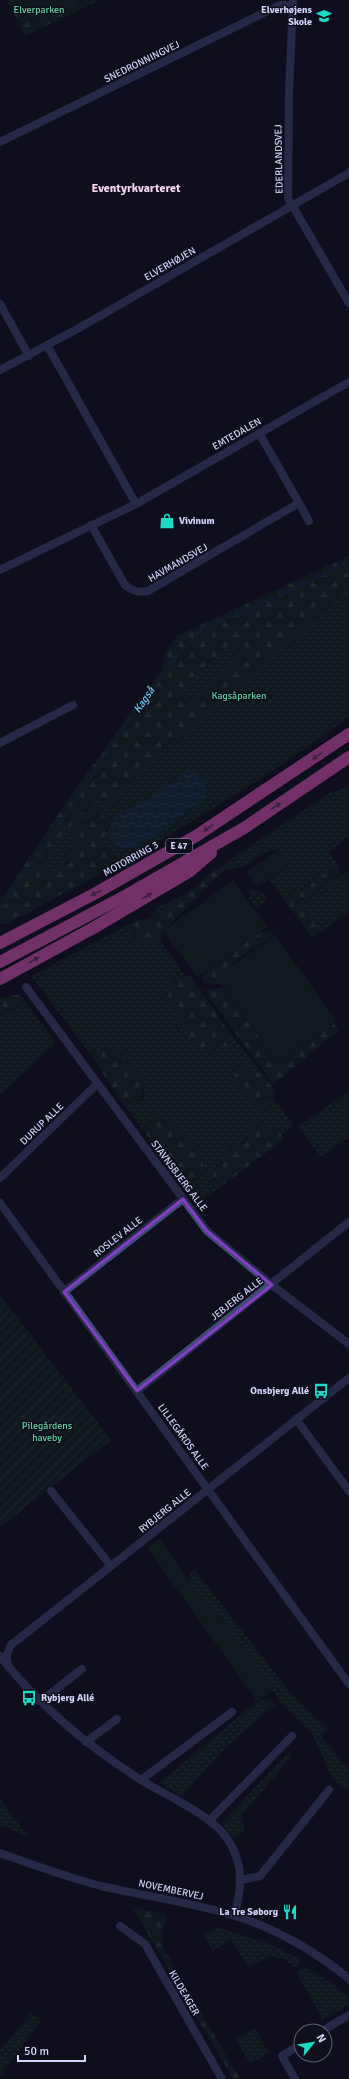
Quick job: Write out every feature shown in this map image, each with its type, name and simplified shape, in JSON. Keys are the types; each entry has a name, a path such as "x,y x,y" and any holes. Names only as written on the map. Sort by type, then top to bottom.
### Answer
{"highway":[{"name":"MOTORRING 3","path":"0,943 96,892 196,836 349,734"},
{"name":"E 47","path":"0,962 125,896 244,828 349,758"},
{"path":"0,979 95,927 190,870 244,828"}],"street":[{"name":"SNEDRONNINGVEJ","path":"0,142 280,5 293,3"},
{"name":"EDERLANDSVEJ","path":"293,3 287,165 288,198 349,303"},
{"name":"ELVERHØJEN","path":"0,370 29,356 349,173"},
{"path":"0,304 29,356"},
{"path":"47,345 136,504"},
{"name":"EMTEDALEN","path":"0,570 136,504 349,382"},
{"path":"259,433 309,521"},
{"name":"HAVMANDSVEJ","path":"91,525 125,585 139,593 148,592 299,503"},
{"path":"0,744 73,705"},
{"name":"STAVNSBJERG ALLE","path":"26,988 207,1231 349,1344"},
{"name":"DURUP ALLE","path":"0,1178 97,1084"},
{"name":"ROSLEV ALLE","path":"64,1292 183,1199"},
{"name":"LILLEGÅRDS ALLE","path":"0,1203 349,1684"},
{"name":"JEBJERG ALLE","path":"137,1391 349,1222"},
{"name":"RYBJERG ALLE","path":"9,1667 7,1656 11,1645 349,1378"},
{"path":"296,1419 349,1491"},
{"path":"51,1491 111,1566"},
{"path":"0,1656 41,1701 86,1742 141,1780 209,1821 221,1830 233,1848 240,1869 240,1893 234,1915"},
{"path":"41,1701 82,1669"},
{"path":"141,1780 232,1712"},
{"path":"86,1742 117,1719"},
{"path":"209,1821 292,1736"},
{"path":"241,1880 260,1876 329,1790"},
{"name":"NOVEMBERVEJ","path":"0,1853 42,1868 101,1886 234,1915 269,1930 306,1949 349,1979"},
{"name":"KILDEAGER","path":"120,1926 144,1944 222,2079"},
{"path":"333,2024 349,2015"},
{"path":"293,2049 282,2056 295,2079"}],"highlighted area":[{"path":"183,1199 207,1231 272,1285 137,1391 64,1292"}],"green space":[{"path":"7,0 22,0 34,24 84,0 100,0 25,36"},
{"name":"Elverparken","path":"22,0 84,0 34,24"},
{"name":"Kagsåparken","path":"349,556 349,718 241,791 168,836 27,913 0,925 0,897 4,896 69,798 161,671 165,652 177,636"},
{"path":"349,556 349,591 143,768 127,785 108,811 101,799 103,791 60,837 41,865 53,873 77,847 75,834 78,824 94,806 106,818 104,843 120,862 66,892 0,925 0,897 4,896 69,798 161,671 165,652 177,636","holes":["225,648 248,652 187,709 184,686"]},
{"path":"347,787 349,790 349,837 329,852 338,865 289,898 292,910 269,880 289,866 278,851 265,852 250,863 237,868 223,871 215,870 331,792"},
{"path":"278,850 289,866 258,887 247,872"},
{"path":"338,865 341,874 299,903 320,933 312,938 292,910 289,898"},
{"path":"215,870 224,871 170,924 160,940 126,940 137,920 150,918 156,908 187,893"},
{"path":"345,872 349,877 349,912 320,933 299,903"},
{"path":"233,880 267,927 197,977 163,931"},
{"path":"252,889 266,895 265,902 256,908 249,898 249,891"},
{"path":"137,920 127,940 160,940 185,976 172,977 216,1042 227,1046 229,1032 262,1073 240,1068 229,1084 260,1113 272,1097 294,1125 281,1136 278,1128 251,1125 242,1146 230,1149 212,1179 220,1187 197,1204 164,1160 188,1182 200,1176 194,1155 152,1116 144,1131 123,1104 143,1100 145,1079 108,1047 90,1054 31,976"},
{"path":"263,931 275,934 233,962 229,984 205,984 201,977 231,951"},
{"path":"275,935 336,1020 278,1062 216,977"},
{"path":"191,976 229,1032 227,1047 216,1042 212,1051 197,1046 165,1000 172,977"},
{"path":"223,988 278,1062 333,1022 339,1030 273,1085 204,990"},
{"path":"20,994 56,1043 0,1095 0,1019 3,1010 15,1011"},
{"path":"20,994 15,1011 3,1010 0,1019 0,998"},
{"path":"108,1047 120,1050 145,1080 142,1099 123,1104 90,1054"},
{"path":"240,1068 262,1073 276,1093 260,1113 229,1084"},
{"path":"349,1091 349,1137 321,1157 298,1127"},
{"path":"152,1116 165,1119 193,1139 194,1155 204,1162 200,1176 188,1181 164,1160 144,1131"},
{"path":"251,1124 278,1128 284,1140 220,1187 212,1179 215,1170 230,1149 242,1146"},
{"name":"Pilegårdens haveby","path":"0,1295 111,1440 0,1527"},
{"path":"160,1538 205,1605 212,1605 273,1690 257,1701 147,1548"},
{"path":"194,1569 290,1692 328,1729 321,1736 349,1770 349,1790 333,1780 313,1735 283,1705 212,1605 205,1605 187,1579"},
{"path":"261,1698 276,1704 224,1749 182,1796 159,1783"},
{"path":"290,1751 291,1757 241,1816 245,1830 234,1839 222,1823"},
{"path":"0,1798 28,1837 0,1825"},
{"path":"132,1907 165,1914 167,1920 162,1930 162,1945 240,2079 233,2079"},
{"path":"218,1927 267,1943 301,1960 296,1968 285,1959 270,1956 248,1967 231,1940 213,1951 203,1935"},
{"path":"304,1966 332,1983 349,1997 349,2005 323,2020 296,1972"},
{"path":"31,2013 42,2020 0,2076 0,2050"},
{"path":"255,2028 269,2053 250,2064 236,2039"}],"water":[{"path":"189,769 204,779 206,797 165,830 133,848 118,848 109,836 112,818 151,797"}],"waterway":[{"name":"Kagså","path":"0,910 83,790 116,738 168,666 203,627 253,608 349,562"}],"place":[{"name":"Elverhøjens Skole","path":"324,16"},
{"name":"Vivinum","path":"167,521"},
{"name":"Onsbjerg Allé","path":"321,1391"},
{"name":"Rybjerg Allé","path":"29,1698"},
{"name":"La Tre Søborg","path":"290,1912"}],"district":[{"name":"Eventyrkvarteret","path":"136,188"}]}
